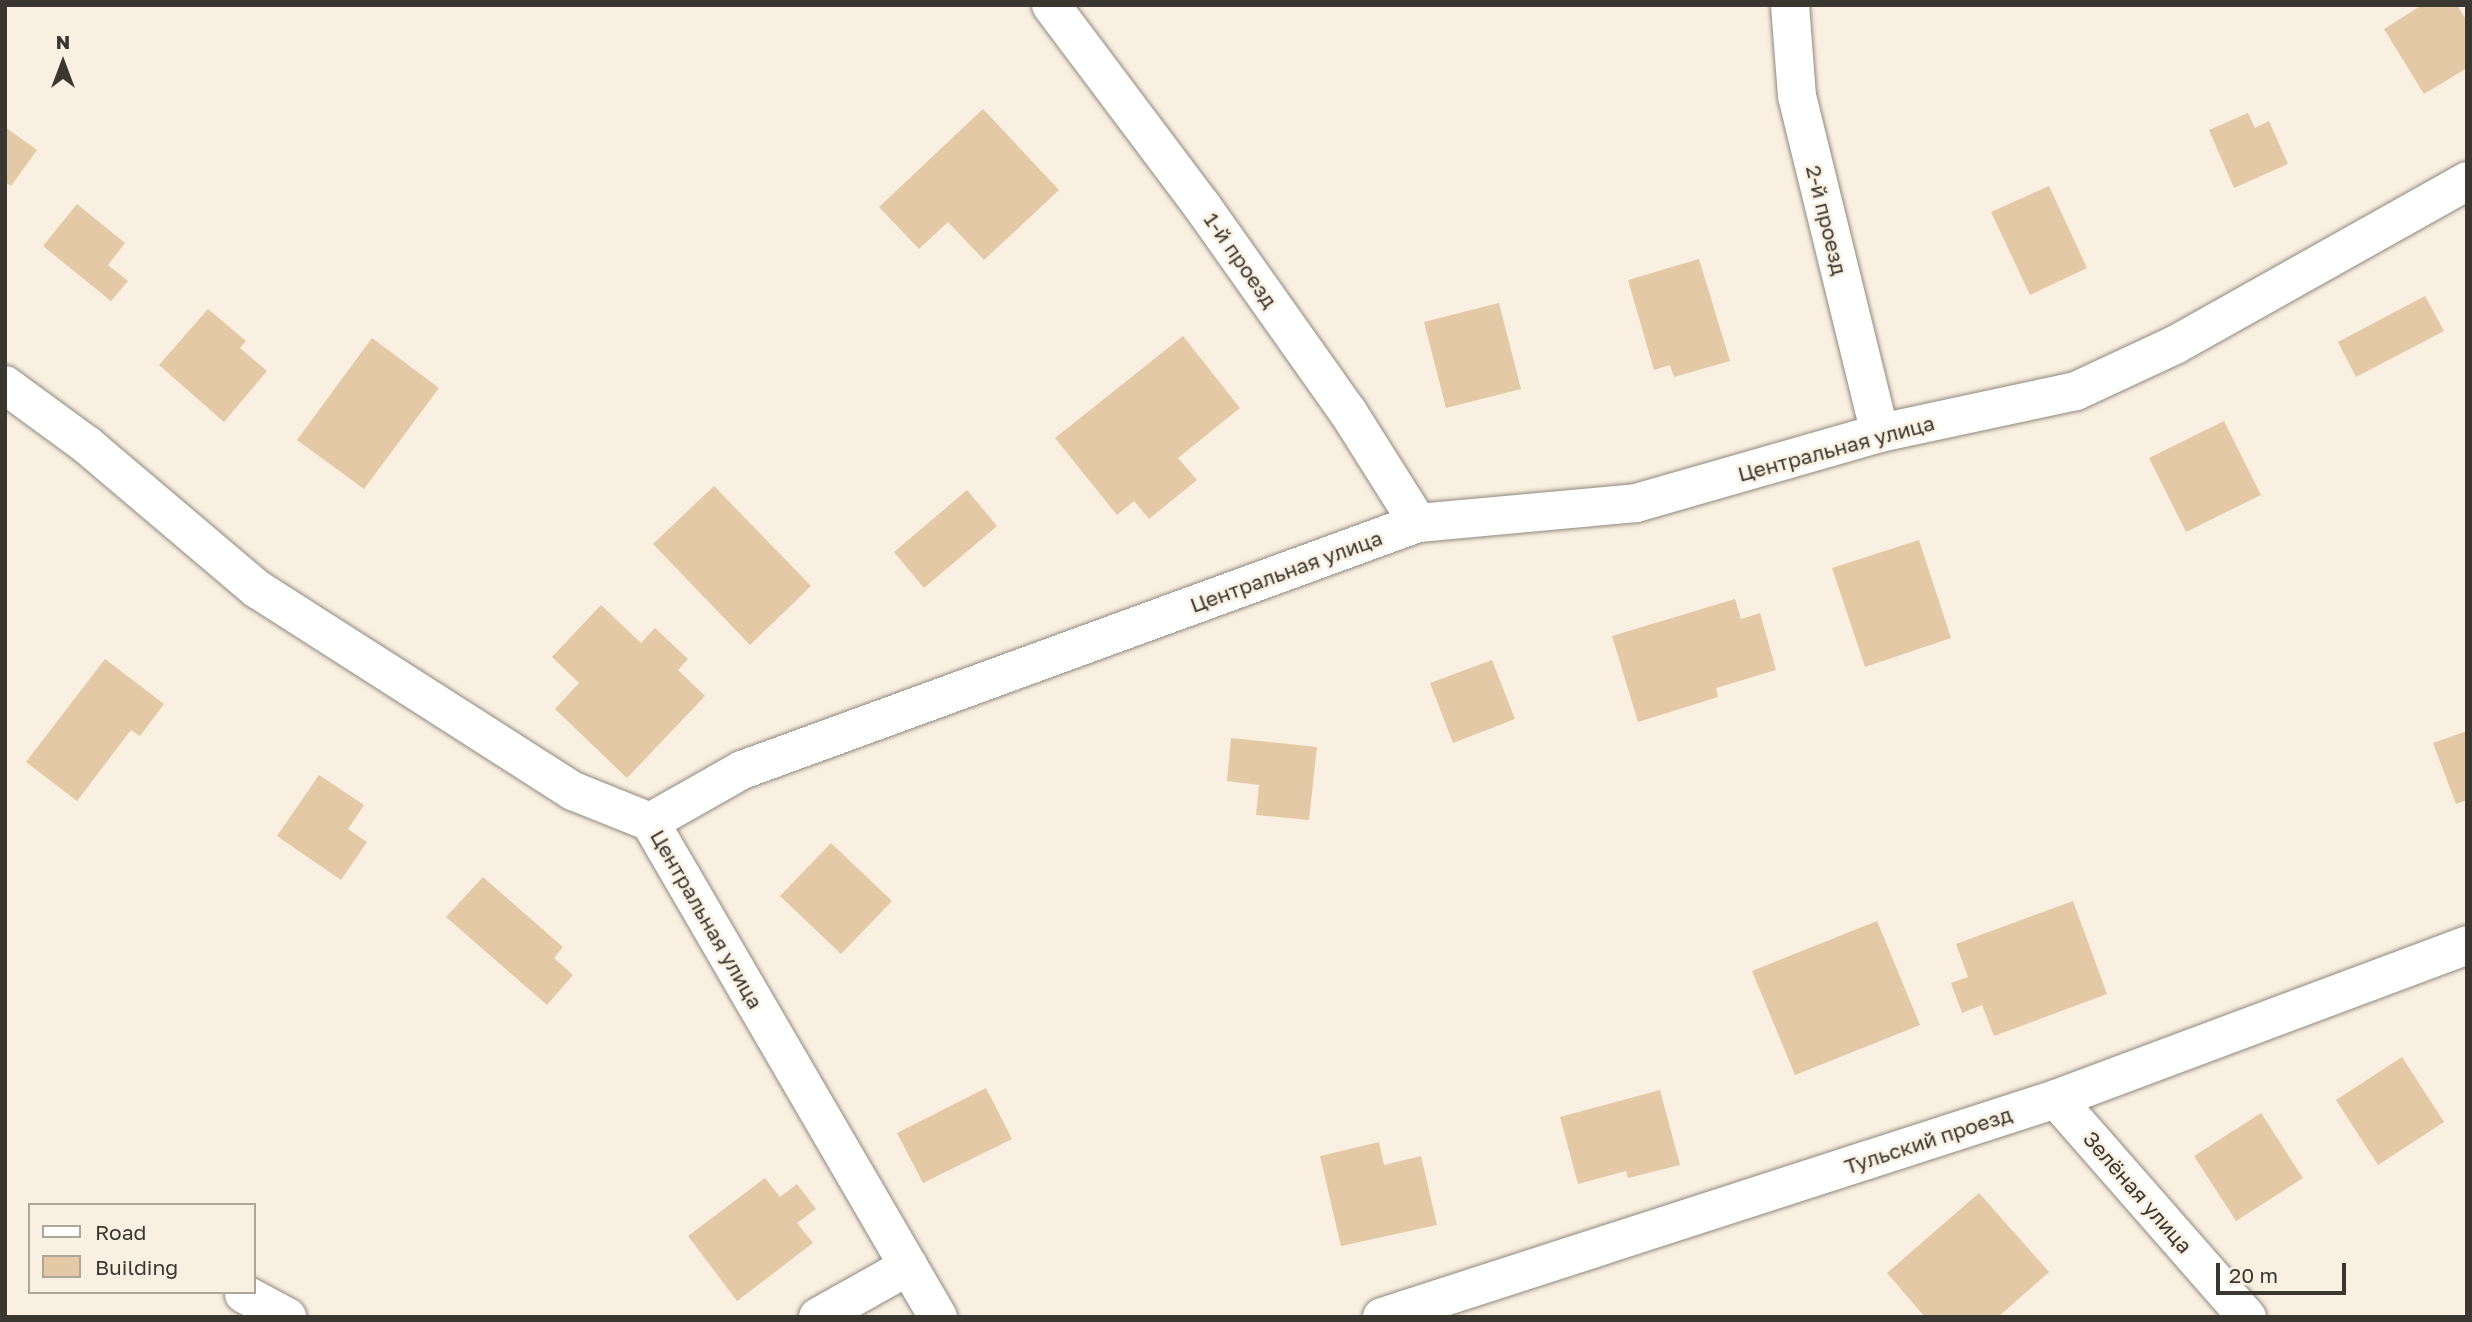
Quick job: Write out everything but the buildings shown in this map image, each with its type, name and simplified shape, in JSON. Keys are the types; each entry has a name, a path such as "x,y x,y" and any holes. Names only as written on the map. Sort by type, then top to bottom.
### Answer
{"street":[{"name":"1-й проезд","path":"1051,5 1211,217 1348,412 1418,523"},
{"name":"2-й проезд","path":"1790,5 1797,96 1880,433"},
{"name":"Центральная улица","path":"939,1317 650,822 742,770 1418,523 1636,503 1880,433 2076,391 2175,345 2467,181"},
{"path":"5,385 87,445 257,589 573,791 650,822"},
{"name":"Тульский проезд","path":"1382,1317 2056,1099 2467,945"},
{"name":"Зелёная улица","path":"2056,1099 2247,1317"},
{"path":"818,1317 909,1266"},
{"path":"244,1294 287,1317"}]}
